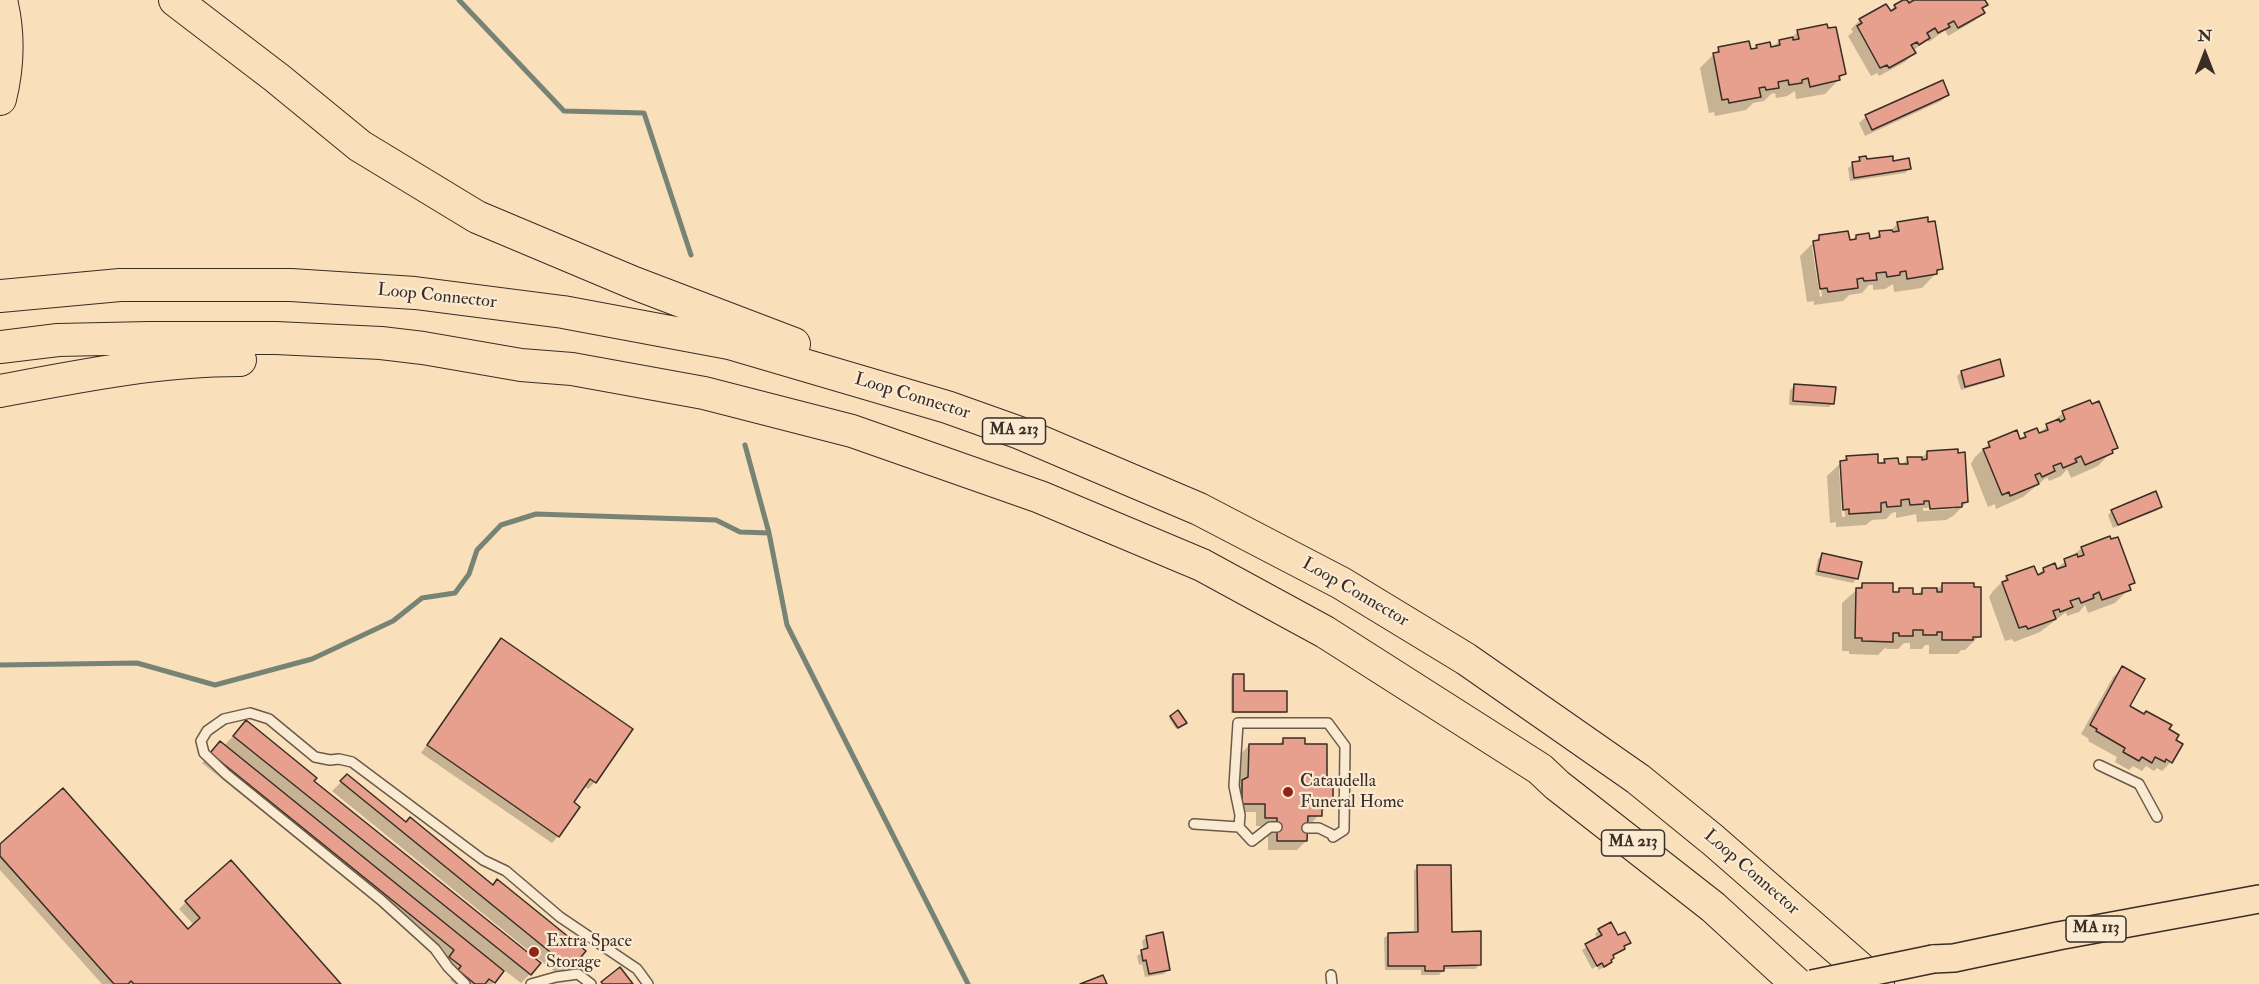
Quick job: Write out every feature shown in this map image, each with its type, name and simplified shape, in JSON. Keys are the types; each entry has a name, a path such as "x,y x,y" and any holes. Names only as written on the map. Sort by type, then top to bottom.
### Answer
{"highway":[{"path":"0,99 7,39 1,0"},
{"path":"175,0 277,78 360,146 477,217 634,283 748,325 947,407"},
{"name":"Loop Connector","path":"0,296 120,285 291,285 415,293 563,312 707,338 947,407 1020,433 1199,509 1341,583 1466,659 1638,779 1730,855 1878,984"},
{"name":"MA 213","path":"0,346 58,340 276,338 381,344 521,365 572,369 704,393 852,431 1040,497 1202,565 1325,632 1540,770 1713,907 1797,984"},
{"path":"0,391 108,370 200,360 282,360 444,352"}],"main road":[{"name":"MA 113","path":"1812,984 1933,959 1954,958 2058,936 2259,899"}],"lane":[{"path":"465,984 448,967 435,949 381,900 226,774 204,753 201,741 207,731 224,719 250,713 269,719 315,757 352,762 483,861 506,871 560,917 637,969 648,984"},
{"path":"1239,827 1240,815 1234,786 1238,723 1328,723 1345,746 1344,830 1333,837 1319,828 1307,828"},
{"path":"2099,765 2139,784 2157,817"},
{"path":"1194,824 1239,827 1252,841 1270,827 1277,827"},
{"path":"531,984 578,974 591,984"}],"building":[{"path":"1903,0 1909,3 1914,0 1985,0 1988,5 1982,8 1985,13 1958,28 1954,21 1948,24 1950,27 1938,33 1935,28 1927,33 1930,38 1919,45 1917,42 1911,45 1916,53 1889,68 1887,65 1880,68 1857,26 1862,23 1859,19 1886,4 1891,11 1896,8 1894,5"},
{"path":"1827,24 1828,28 1836,27 1846,74 1839,76 1840,80 1810,87 1808,78 1802,80 1802,83 1789,85 1788,80 1778,82 1779,88 1766,90 1765,87 1759,88 1761,97 1729,103 1728,99 1722,100 1713,53 1719,52 1718,47 1749,41 1751,49 1757,48 1756,45 1770,42 1771,47 1780,45 1779,40 1793,37 1793,40 1799,39 1797,30"},
{"path":"1943,80 1949,95 1872,130 1865,115"},
{"path":"1866,156 1867,159 1893,156 1893,161 1909,158 1911,169 1854,178 1852,162 1860,161 1859,157"},
{"path":"1928,217 1928,222 1935,221 1943,269 1937,270 1937,274 1907,279 1906,271 1900,272 1900,275 1887,277 1886,272 1876,273 1877,280 1857,279 1858,288 1828,292 1827,288 1820,289 1813,241 1819,240 1819,235 1848,231 1850,240 1856,239 1856,235 1869,233 1870,239 1880,237 1879,231 1899,231 1897,222"},
{"path":"2000,359 2004,376 1965,387 1961,371"},
{"path":"1794,384 1836,387 1834,404 1793,401"},
{"path":"2090,400 2092,404 2099,401 2118,448 2112,450 2113,453 2085,465 2081,456 2075,459 2077,462 2063,468 2061,463 2053,466 2055,471 2042,477 2040,473 2035,475 2039,484 2010,496 2009,492 2002,495 1983,449 1990,447 1988,442 2017,430 2020,439 2026,437 2024,433 2037,428 2039,433 2048,430 2046,424 2065,419 2062,411"},
{"path":"1958,449 1958,453 1965,452 1968,502 1962,503 1962,507 1930,509 1929,501 1924,501 1924,504 1910,505 1909,499 1901,500 1901,506 1887,507 1886,502 1881,503 1881,512 1849,514 1849,509 1843,510 1840,461 1847,460 1846,456 1878,454 1878,463 1885,463 1884,459 1898,458 1899,464 1908,464 1907,457 1927,459 1927,451"},
{"path":"2156,491 2162,507 2118,525 2111,510"},
{"path":"2110,536 2111,539 2118,537 2135,583 2129,585 2131,590 2102,600 2099,592 2093,595 2094,598 2081,603 2079,598 2070,601 2073,607 2060,612 2059,609 2053,611 2056,619 2028,629 2026,626 2019,628 2002,582 2008,580 2006,576 2034,566 2038,575 2044,572 2043,568 2055,563 2057,569 2066,566 2064,559 2077,554 2078,557 2084,555 2081,547"},
{"path":"1822,553 1862,562 1858,579 1818,571"},
{"path":"1862,583 1893,583 1893,592 1899,592 1899,588 1913,588 1913,594 1922,594 1922,588 1937,588 1937,592 1942,592 1942,583 1974,583 1974,587 1981,587 1981,637 1973,637 1973,640 1942,640 1942,632 1937,632 1937,635 1923,635 1923,630 1913,630 1913,636 1899,636 1899,633 1893,633 1893,642 1862,641 1862,638 1855,638 1856,588 1862,588"},
{"path":"501,638 633,729 596,783 590,779 574,802 580,807 559,837 427,745"},
{"path":"2122,666 2145,679 2130,706 2144,714 2146,711 2172,725 2169,729 2179,735 2176,740 2183,744 2172,763 2155,757 2152,763 2142,757 2139,761 2123,752 2125,748 2090,725"},
{"path":"1233,674 1244,674 1244,691 1287,691 1287,712 1233,712"},
{"path":"1178,710 1187,723 1178,728 1170,716"},
{"path":"246,720 317,778 314,781 541,963 531,975 233,736"},
{"name":"Cataudella Funeral Home","path":"1283,738 1305,738 1305,744 1327,744 1327,778 1333,778 1333,804 1322,804 1322,816 1308,816 1307,841 1277,841 1277,818 1265,818 1265,804 1242,804 1242,780 1248,777 1249,744 1283,744"},
{"path":"220,741 504,971 495,983 489,979 485,984 475,984 458,970 461,966 449,957 454,950 210,753"},
{"path":"347,774 406,822 410,817 493,885 497,879 586,951 571,969 340,781"},
{"path":"63,788 188,929 200,918 185,901 231,860 341,984 134,984 131,981 128,984 114,984 0,856 0,844"},
{"path":"1417,865 1451,865 1452,932 1481,931 1481,965 1444,966 1444,971 1425,971 1425,966 1388,966 1388,933 1418,932"},
{"path":"1611,922 1618,935 1625,932 1631,943 1613,955 1612,962 1604,967 1602,963 1597,966 1585,944 1602,935 1598,929"},
{"path":"1163,932 1170,970 1149,974 1141,950 1148,948 1146,936"},
{"path":"620,967 633,984 603,984 601,982"},
{"path":"1103,975 1107,984 1080,984"}],"waterway":[{"path":"459,0 564,111 644,113 691,255"},
{"path":"745,445 769,533 787,625 968,984"},
{"path":"0,665 137,663 215,685 312,659 393,621 422,598 455,593 469,574 477,550 501,525 536,514 716,520 740,532 769,533"}],"place":[{"name":"Cataudella Funeral Home","path":"1288,792"},
{"name":"Extra Space Storage","path":"534,952"}]}
